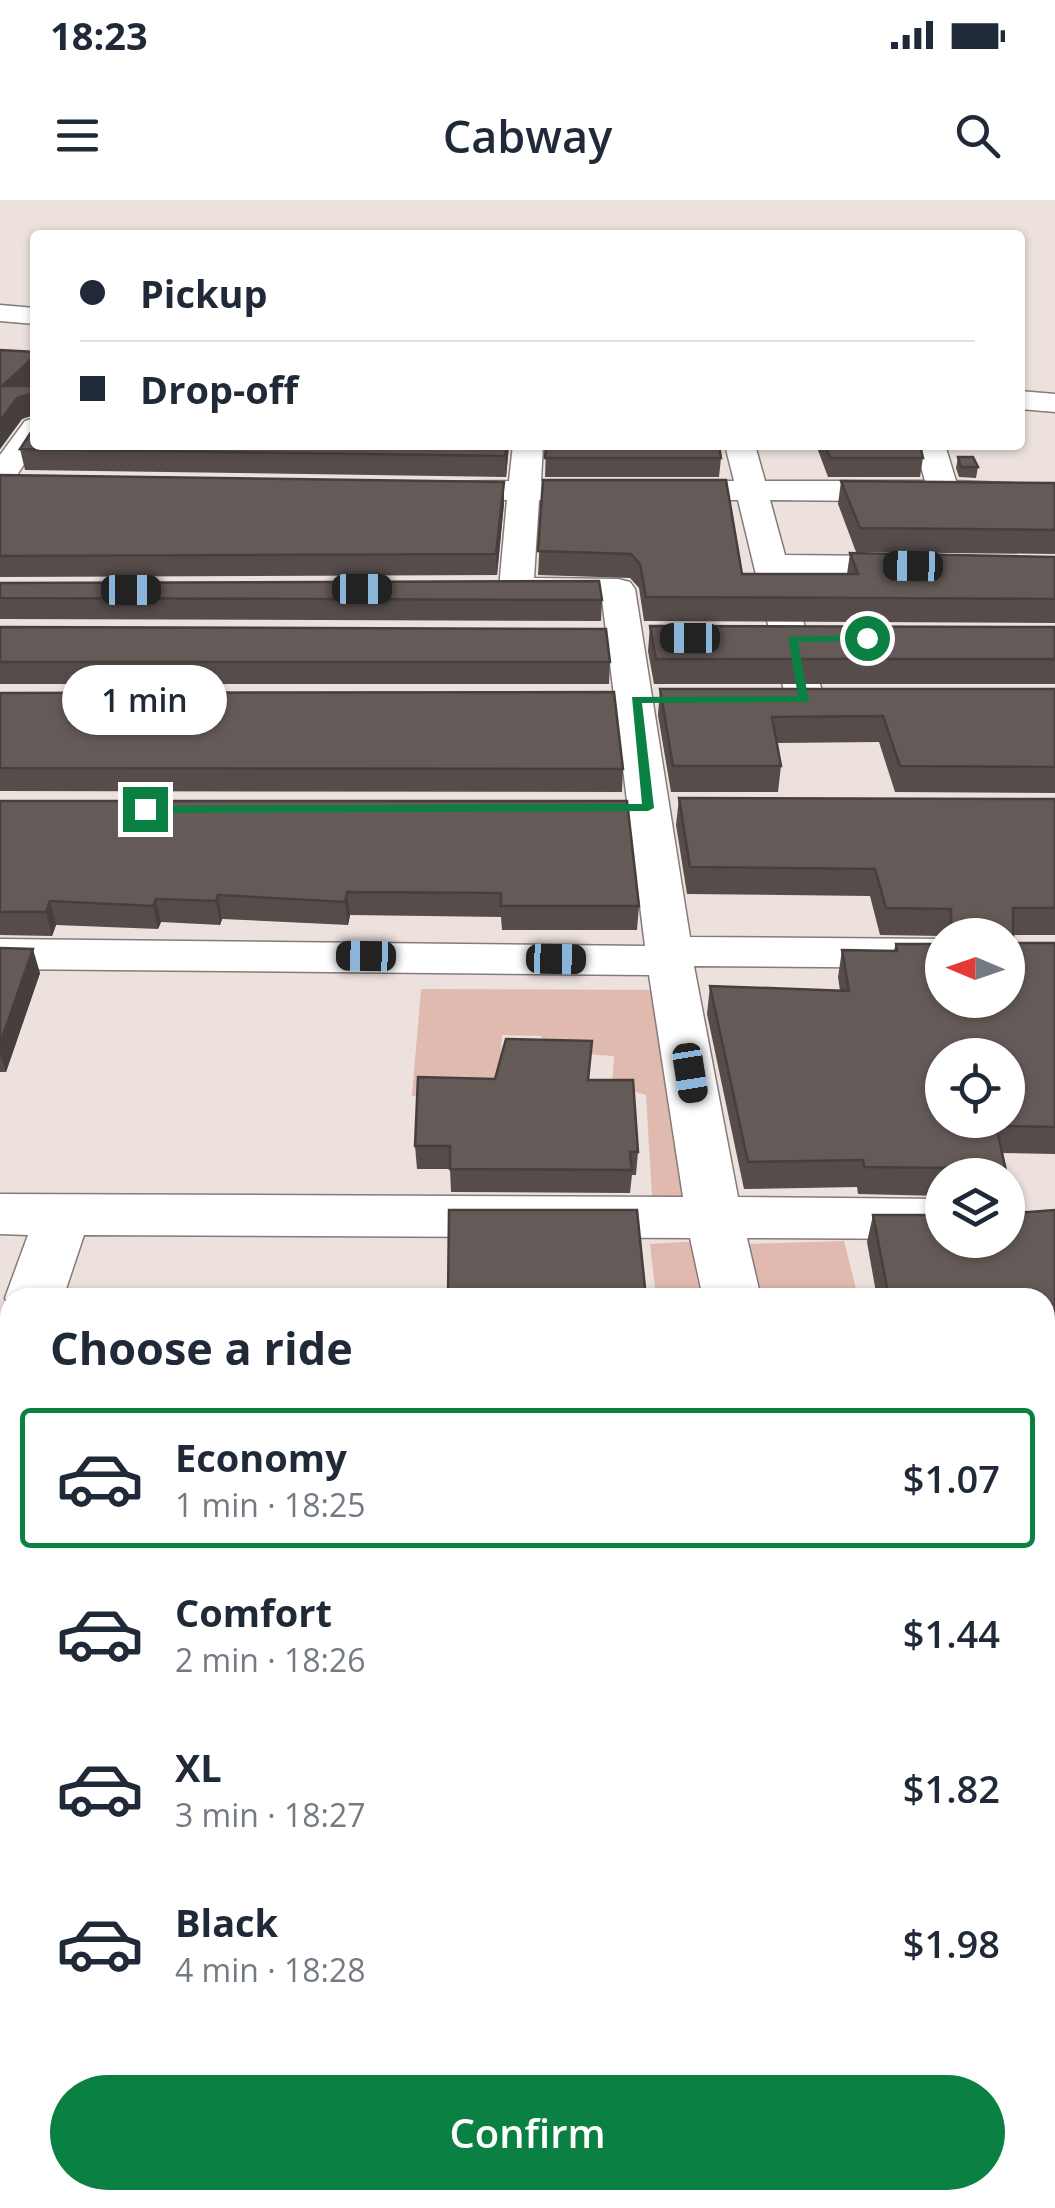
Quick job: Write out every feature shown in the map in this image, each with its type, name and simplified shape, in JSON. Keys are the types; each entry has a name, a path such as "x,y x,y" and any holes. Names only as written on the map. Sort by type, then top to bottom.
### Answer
{"street":[{"path":"0,313 30,316"},
{"path":"1025,400 1055,403"},
{"path":"29,412 0,480 34,484"},
{"path":"527,450 523,491 497,588 618,589 670,961 730,1288"},
{"path":"741,450 792,639 804,699"},
{"path":"932,450 944,490"},
{"path":"393,490 944,490 1055,494"},
{"path":"771,565 1055,568"},
{"path":"754,639 829,639"},
{"path":"670,961 676,951 925,952"},
{"path":"0,954 670,961"},
{"path":"0,1214 925,1219"},
{"path":"37,1288 62,1216"}],"shaded area":[{"path":"421,989 674,990 692,1198 652,1197 646,1095 612,1085 614,1056 550,1052 541,1036 502,1035 499,1097 412,1096"},
{"path":"700,1241 711,1288 655,1288 650,1244"},
{"path":"844,1241 856,1288 756,1288 747,1244"}],"building":[{"path":"0,350 30,352 30,361 2,386 30,386 30,395 17,398 0,421"},
{"path":"30,434 30,449 20,449"},
{"path":"89,450 506,450 505,456"},
{"path":"546,450 720,450 721,458 545,458"},
{"path":"827,450 921,450 923,458 830,458"},
{"path":"958,457 973,457 978,467 961,467"},
{"path":"0,475 504,482 496,554 0,556"},
{"path":"543,480 726,480 742,574 858,574 850,553 1055,557 1055,599 646,597 640,564 631,554 538,551"},
{"path":"841,481 1055,483 1055,530 860,528"},
{"path":"599,581 602,600 0,598 0,583"},
{"path":"650,626 1055,627 1055,659 656,659"},
{"path":"0,627 606,629 610,662 0,662"},
{"path":"660,689 1055,689 1055,767 900,766 883,716 772,717 781,766 673,766"},
{"path":"614,692 623,769 0,768 0,693"},
{"path":"679,798 1055,799 1055,908 1013,908 1013,918 951,918 951,909 886,908 875,869 690,867"},
{"path":"0,801 627,801 639,906 501,906 501,893 347,892 345,902 218,895 216,901 156,899 153,906 50,901 46,912 0,912"},
{"path":"1025,943 1055,943 1055,1127 1025,1126 1025,1038 925,1038 925,1138 999,1138 1003,1158 925,1158 925,1168 864,1167 863,1160 748,1162 710,986 849,991 842,950 897,951 896,944 925,944 925,1018 1025,1018"},
{"path":"0,948 33,949 0,1044"},
{"path":"506,1039 592,1041 588,1080 633,1080 638,1152 630,1152 632,1170 450,1169 450,1146 415,1146 418,1077 495,1079"},
{"path":"449,1210 637,1210 645,1288 448,1288"},
{"path":"1055,1210 1055,1288 887,1288 873,1215 925,1215 925,1258 1025,1258 1025,1212"}],"route":[{"path":"145,809 648,808 636,699 804,699 792,639 867,638"}]}
